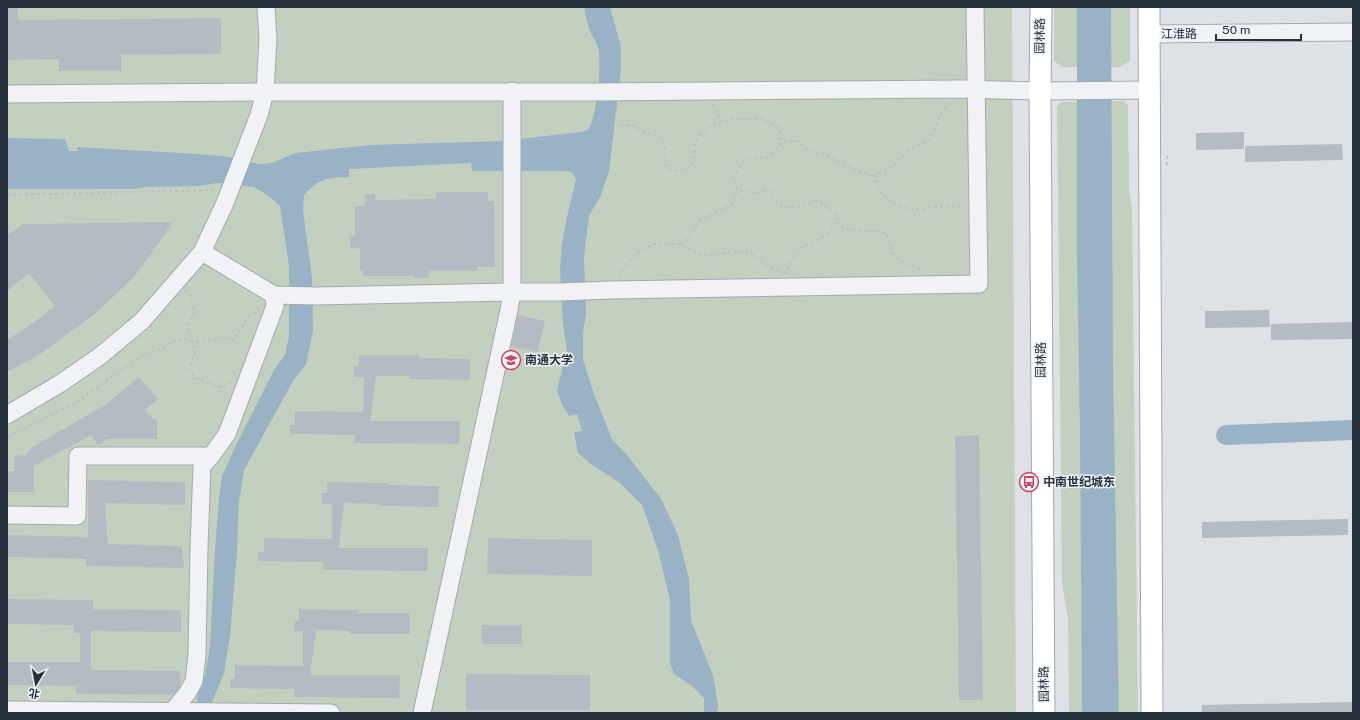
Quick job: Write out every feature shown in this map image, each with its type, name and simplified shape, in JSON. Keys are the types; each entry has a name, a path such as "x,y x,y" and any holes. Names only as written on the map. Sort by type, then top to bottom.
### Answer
{"main road":[{"name":"园林路","path":"1041,7 1050,91 1044,713"},
{"path":"1149,7 1152,713"}],"street":[{"path":"7,415 62,383 100,356 142,321 202,252 226,203 259,115 265,92 268,39 266,7"},
{"path":"202,252 278,298 512,292 590,292 784,280 933,285 979,284 978,211 969,90 975,7"},
{"name":"江淮路","path":"1149,34 1353,32"},
{"path":"7,94 1150,90"},
{"path":"422,713 512,292 512,92"},
{"path":"172,712 188,692 194,681 197,655 202,466 227,434 278,298"},
{"path":"7,515 77,516 78,456 211,456"},
{"path":"7,710 331,713"}],"path":[{"path":"680,244 691,234 699,221 725,209 732,203 738,190 733,178 739,165 752,158 766,158 786,142 798,141 807,150 824,154 845,166 874,176 893,166 910,150 931,138 942,112 969,90"},
{"path":"620,125 633,125 640,131 649,135 661,137 664,141 665,161 669,168 675,172 683,170 695,158 697,138 710,127 721,121 738,118 763,119 779,128 780,146"},
{"path":"874,176 876,185 882,194 892,202 902,206 915,209 944,205 960,206 973,211 978,211"},
{"path":"7,195 231,188"},
{"path":"611,290 619,273 630,261 644,248 658,243 680,244 698,254 710,256 746,251 757,257 784,280 795,255 803,246 828,234 838,216 822,203 816,201 805,206 792,208 781,206 774,200 771,192 766,190 754,193 738,190"},
{"path":"836,222 844,228 850,230 879,231 887,234 889,244 899,261 919,268 933,285"},
{"path":"177,280 190,295 195,312 190,320 188,329 195,352 189,369 196,378 222,388 252,368"},
{"path":"7,437 72,405 143,355 159,350 172,342 182,339 199,342 222,337 234,340 248,316 264,310 278,298"}],"green space":[{"name":"南通大学","path":"7,7 1012,7 1016,713 7,713"},
{"path":"1054,7 1130,7 1130,61 1119,67 1062,67 1054,61"},
{"path":"1123,101 1128,105 1129,190 1132,208 1138,713 1069,713 1068,619 1062,584 1057,106 1062,102"}],"water":[{"path":"584,7 610,7 621,47 621,70 609,171 600,197 589,216 584,256 586,314 583,333 583,360 593,391 612,439 627,455 661,499 678,535 689,579 691,620 713,675 718,705 717,713 704,713 704,698 691,685 674,674 670,663 670,600 658,550 642,505 620,483 591,464 578,453 574,432 582,431 577,414 569,416 562,405 557,390 567,350 563,324 560,269 562,244 576,179 572,172 564,171 472,171 471,163 349,169 349,177 329,179 319,182 304,195 303,210 312,278 313,330 306,364 293,381 244,470 239,501 237,552 230,636 224,673 212,702 187,713 197,702 199,688 205,676 210,646 215,549 222,476 274,370 285,355 289,336 289,266 280,206 266,194 253,187 217,183 199,186 147,187 133,189 7,189 7,138 65,139 69,151 78,151 77,147 186,153 223,156 265,164 296,153 370,145 502,141 581,132 588,130 594,114 599,78 599,56 597,46 589,28"},
{"path":"1077,7 1111,7 1113,367 1119,713 1082,713 1077,256"}],"building":[{"path":"7,7 18,7 18,20 221,18 221,54 121,55 121,71 59,71 59,59 7,60"},
{"path":"1244,132 1244,149 1196,150 1196,133"},
{"path":"1342,144 1343,160 1245,162 1245,146"},
{"path":"436,192 488,192 488,201 494,201 495,267 478,267 478,271 429,271 429,278 414,278 414,276 363,276 363,270 360,270 360,248 350,249 350,236 355,236 355,206 365,206 365,194 375,194 375,200 436,199"},
{"path":"172,222 164,236 134,277 96,313 39,355 7,372 7,340 55,306 29,273 7,291 7,235 23,224"},
{"path":"1269,310 1270,327 1205,328 1205,311"},
{"path":"518,315 545,321 538,352 511,347"},
{"path":"1353,322 1353,339 1271,340 1271,324"},
{"path":"359,355 419,355 419,358 470,359 470,380 410,379 410,376 376,376 370,421 460,421 459,444 354,443 355,435 290,434 290,425 295,425 295,411 363,412 364,377 354,377 354,366 359,366"},
{"path":"139,377 158,399 145,410 153,419 157,419 157,439 107,439 98,445 91,435 34,466 34,492 7,492 7,471 14,471 15,455 26,456 31,448 105,405"},
{"path":"979,435 983,700 959,700 955,436"},
{"path":"88,480 185,482 185,505 105,503 108,544 182,546 184,568 86,566 86,559 7,557 7,535 88,537"},
{"path":"327,482 439,486 438,507 379,506 379,504 344,503 339,548 428,548 427,571 323,570 323,562 258,561 258,552 264,552 264,538 332,539 332,504 322,504 322,493 327,493"},
{"path":"1348,519 1348,535 1202,538 1202,522"},
{"path":"488,538 592,540 592,576 487,574"},
{"path":"7,599 93,600 93,609 181,610 181,632 91,631 91,670 180,671 180,687 173,695 76,694 76,686 7,685 7,662 80,662 80,633 74,633 74,625 7,624"},
{"path":"299,609 359,610 359,613 410,613 410,634 350,634 350,631 316,630 310,675 400,675 399,698 294,697 294,689 230,688 230,679 235,679 235,665 303,666 303,631 294,631 294,621 299,621"},
{"path":"481,625 522,625 522,644 482,644"},
{"path":"466,674 590,675 590,710 466,710"},
{"path":"1353,702 1353,713 1202,713 1202,705"}],"waterway":[{"path":"1226,435 1353,430"}],"place":[{"name":"南通大学","path":"511,360"},
{"name":"中南世纪城东","path":"1029,482"}]}
